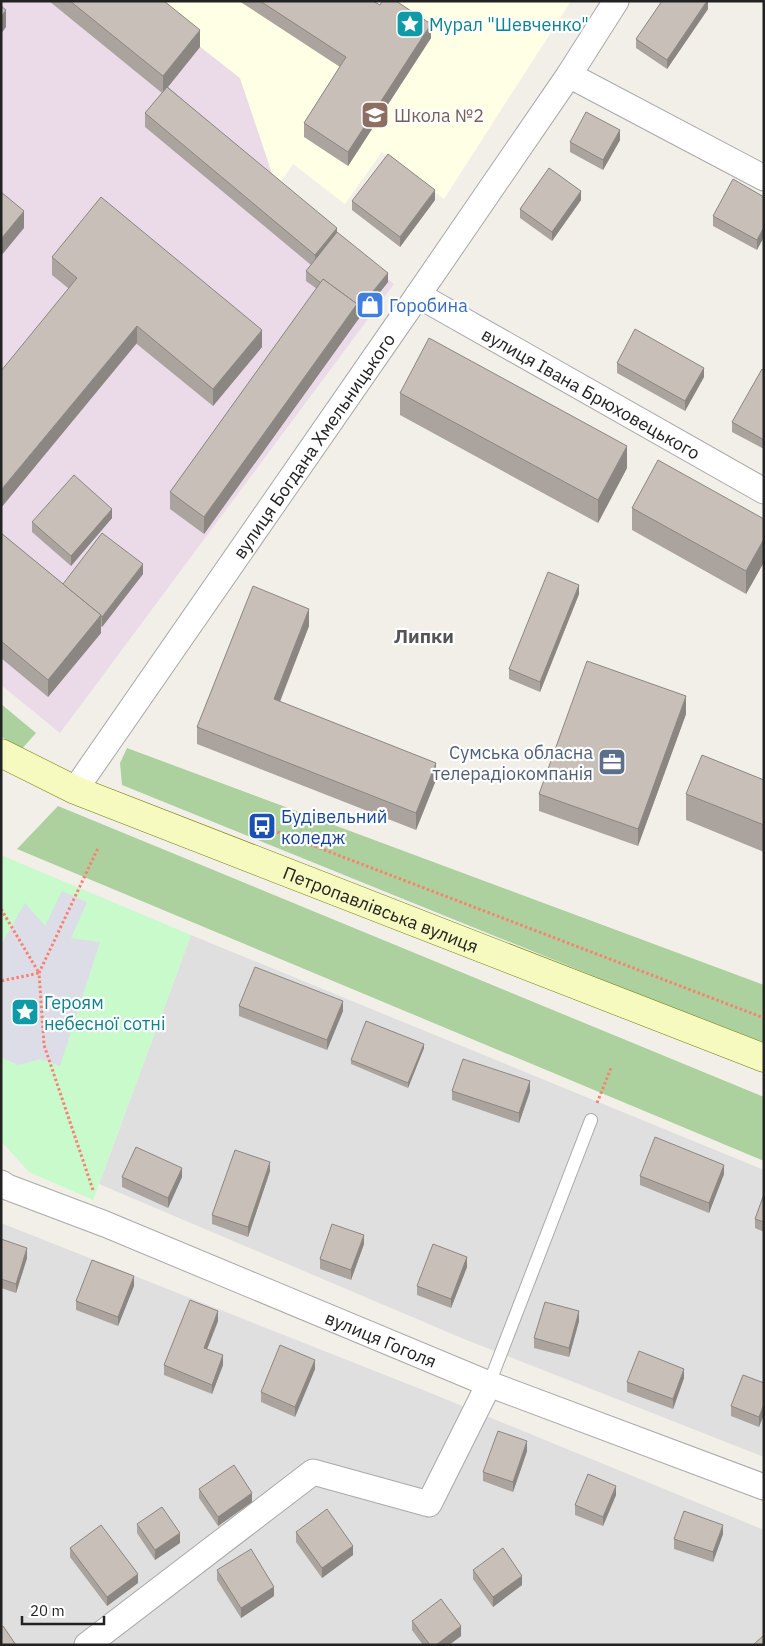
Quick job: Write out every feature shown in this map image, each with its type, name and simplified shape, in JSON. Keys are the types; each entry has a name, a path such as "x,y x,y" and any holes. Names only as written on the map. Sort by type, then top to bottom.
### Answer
{"main road":[{"name":"Петропавлівська вулиця","path":"2,754 75,790 764,1058"}],"street":[{"name":"вулиця Богдана Хмельницького","path":"75,790 569,75 616,1"},
{"path":"569,75 764,178"},
{"name":"вулиця Івана Брюховецького","path":"418,295 764,491"},
{"name":"вулиця Гоголя","path":"1,1183 7,1187 105,1224 489,1384 764,1487"},
{"path":"87,1645 314,1472 429,1504 489,1384"}],"lane":[{"path":"489,1384 591,1120"}],"path":[{"path":"262,826 764,1018"},
{"path":"39,974 98,848"},
{"path":"1,909 39,974 44,1045 105,1224"},
{"path":"1,981 39,974"},
{"path":"591,1120 610,1068"}],"shaded area":[{"path":"1,1 142,1 240,78 277,188 394,284 60,733 1,685"},
{"name":"Школа №2","path":"142,1 571,1 444,199 382,152 345,204 293,164 277,188 240,78"},
{"path":"62,891 87,902 71,938 100,942 60,1066 41,1059 18,1065 1,1057 1,945 25,903 45,926"},
{"path":"191,935 764,1170 764,1457 464,1339 99,1184"},
{"path":"1,1223 433,1394 764,1530 764,1645 1,1645"}],"green space":[{"path":"1,704 36,733 20,751 1,736"},
{"path":"127,748 764,985 764,1045 122,785 120,763"},
{"path":"58,806 764,1097 764,1161 17,849"},
{"path":"1,855 191,935 93,1200 29,1172 1,1141"}],"building":[{"path":"70,1 164,1 200,30 163,76"},
{"path":"260,1 373,1 380,5 382,1 396,1 431,24 348,152 304,123 346,57"},
{"path":"662,1 707,1 667,60 636,39"},
{"path":"1,6 6,10 1,17"},
{"path":"167,87 337,228 315,255 145,113"},
{"path":"586,112 620,130 603,160 570,142"},
{"path":"388,154 435,190 400,237 352,201"},
{"path":"549,168 581,191 552,232 520,209"},
{"path":"733,179 764,197 764,227 757,240 713,216"},
{"path":"1,192 24,211 1,239"},
{"path":"101,197 262,330 213,389 137,326 1,490 1,371 77,278 52,257"},
{"path":"337,232 388,273 357,311 357,304 323,279 321,283 306,271"},
{"path":"323,279 357,304 204,517 170,492"},
{"path":"635,329 704,368 685,401 617,363"},
{"path":"429,338 627,446 598,500 400,393"},
{"path":"762,369 764,371 764,440 732,422"},
{"path":"658,460 764,519 764,539 746,571 632,508"},
{"path":"74,475 112,509 71,556 32,522"},
{"path":"1,533 101,615 48,680 1,641"},
{"path":"102,533 143,564 102,617 63,584"},
{"path":"548,572 579,585 540,682 509,669"},
{"path":"253,586 309,609 274,699 436,763 416,813 197,727"},
{"name":"Сумська обласна телерадіокомпанія","path":"587,661 686,696 638,829 539,794"},
{"path":"702,755 764,780 764,825 686,794"},
{"path":"255,967 343,1001 327,1040 239,1006"},
{"path":"366,1021 424,1044 408,1083 351,1060"},
{"path":"463,1059 530,1081 519,1113 452,1091"},
{"path":"655,1137 724,1165 709,1203 640,1176"},
{"path":"136,1147 182,1168 168,1198 122,1177"},
{"path":"235,1150 270,1162 248,1227 212,1215"},
{"path":"764,1194 764,1222 755,1219"},
{"path":"332,1224 364,1235 351,1270 320,1259"},
{"path":"1,1239 27,1248 16,1284 1,1279"},
{"path":"433,1244 467,1257 451,1299 417,1286"},
{"path":"92,1260 134,1276 118,1317 76,1301"},
{"path":"190,1300 218,1311 204,1348 223,1355 212,1385 164,1365"},
{"path":"545,1302 579,1311 569,1348 534,1338"},
{"path":"280,1345 315,1360 295,1407 261,1392"},
{"path":"639,1351 684,1369 673,1399 627,1382"},
{"path":"743,1375 764,1383 764,1404 759,1417 731,1406"},
{"path":"498,1431 527,1441 513,1482 483,1472"},
{"path":"234,1465 252,1493 218,1517 199,1489"},
{"path":"588,1474 616,1486 603,1517 575,1505"},
{"path":"162,1507 180,1533 155,1550 137,1524"},
{"path":"327,1509 353,1546 322,1568 296,1532"},
{"path":"684,1511 723,1525 713,1552 674,1539"},
{"path":"101,1525 138,1574 107,1597 70,1548"},
{"path":"503,1548 522,1576 493,1597 473,1570"},
{"path":"251,1549 274,1587 241,1608 217,1570"},
{"path":"441,1599 461,1626 436,1645 430,1645 412,1621"},
{"path":"3,1626 16,1645 1,1645 1,1627"},
{"path":"764,1635 764,1645 753,1645"}],"place":[{"name":"Мурал \"Шевченко\"","path":"410,24"},
{"name":"Школа №2","path":"375,115"},
{"name":"Горобина","path":"370,305"},
{"name":"Сумська обласна телерадіокомпанія","path":"612,762"},
{"name":"Будівельний коледж","path":"262,826"},
{"name":"Героям небесної сотні","path":"25,1012"}],"district":[{"name":"Липки","path":"424,636"}]}
